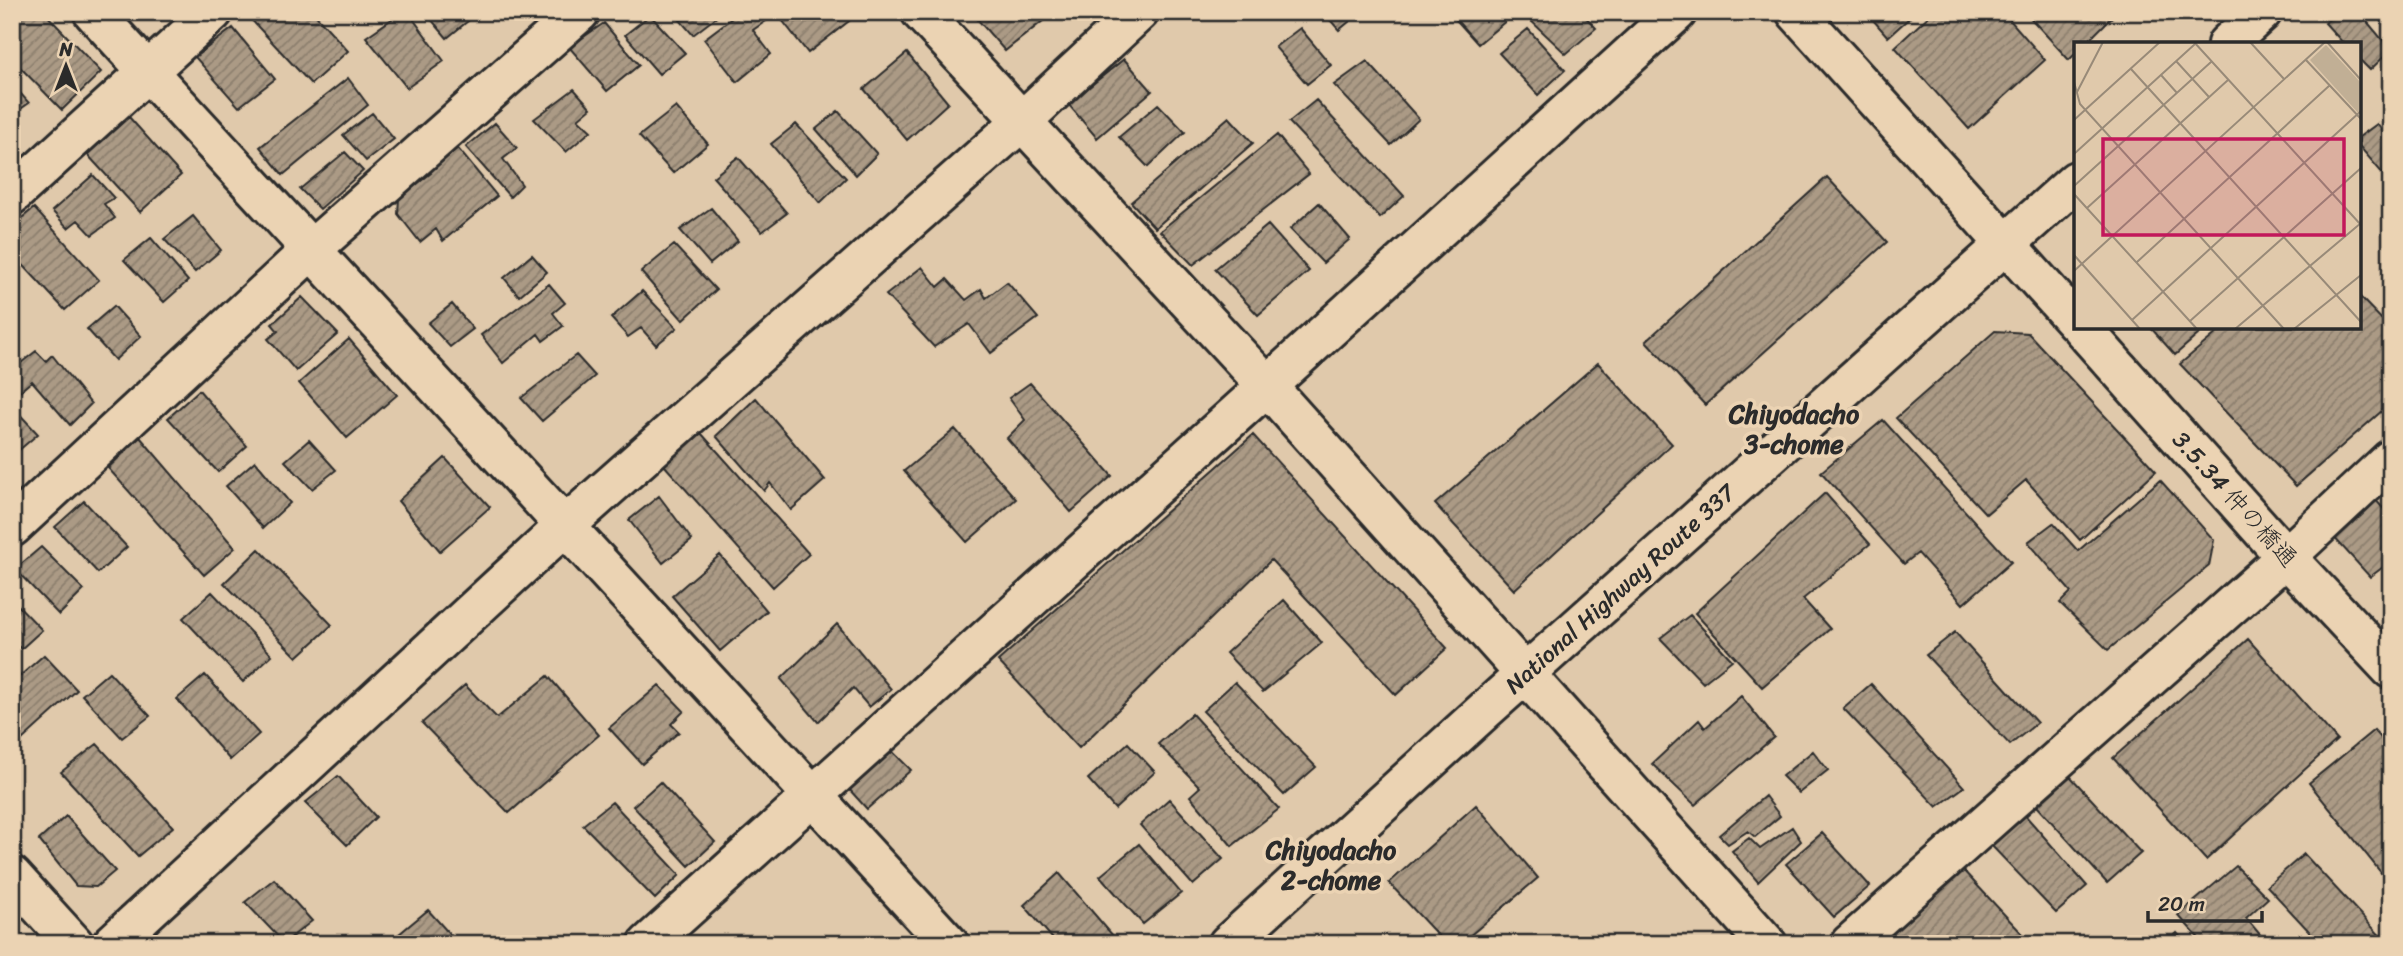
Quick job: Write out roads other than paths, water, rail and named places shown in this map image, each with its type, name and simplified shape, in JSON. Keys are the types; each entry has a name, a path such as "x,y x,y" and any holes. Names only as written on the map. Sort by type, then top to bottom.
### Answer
{"main road":[{"path":"93,12 949,944"},
{"path":"12,195 213,12"},
{"path":"12,527 312,249 580,12"},
{"path":"921,12 1267,386 1524,676 1767,944"},
{"path":"112,944 566,525 1021,122 1139,12"},
{"path":"648,944 1677,12"},
{"path":"1796,12 2074,320"},
{"path":"2229,42 2262,12"},
{"name":"National Highway Route 337","path":"1228,944 2074,183"},
{"name":"3.5.34 仲の橋通","path":"2083,329 2286,557 2391,669"},
{"path":"1850,944 2286,557 2391,459"},
{"path":"12,876 74,944"}],"district":[{"name":"Chiyodacho 3-chome","path":"1794,429"},
{"name":"Chiyodacho 2-chome","path":"1331,865"}]}
